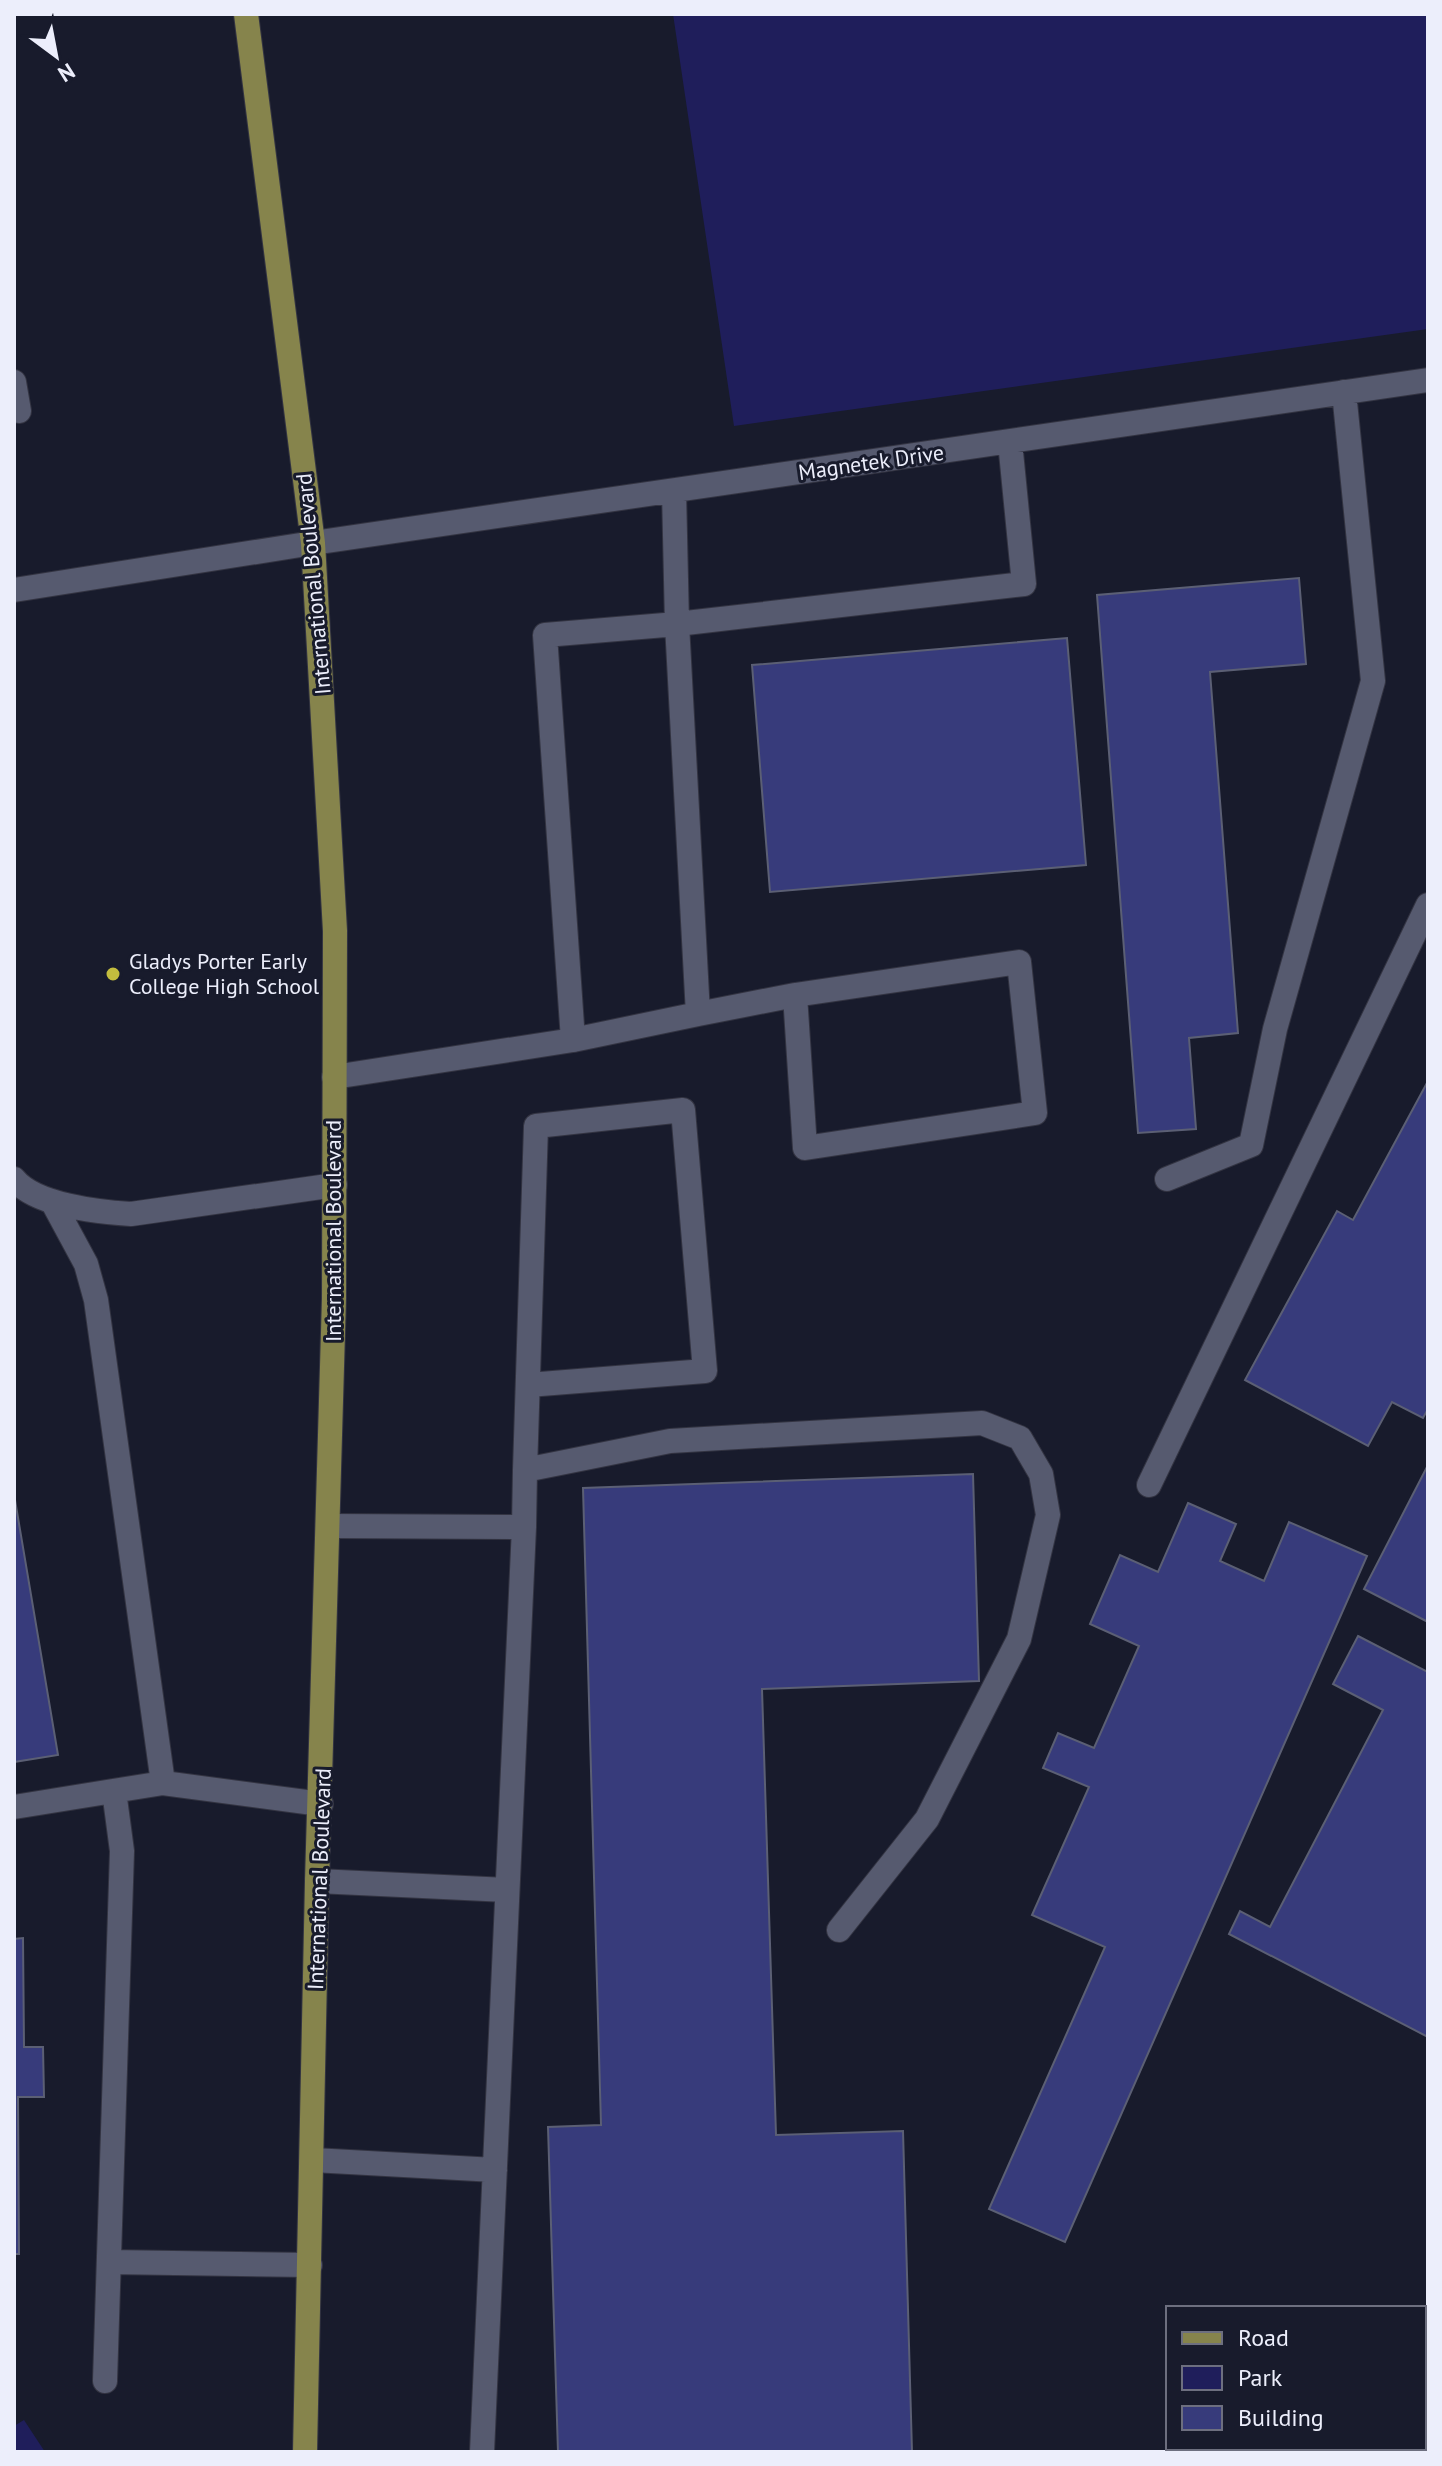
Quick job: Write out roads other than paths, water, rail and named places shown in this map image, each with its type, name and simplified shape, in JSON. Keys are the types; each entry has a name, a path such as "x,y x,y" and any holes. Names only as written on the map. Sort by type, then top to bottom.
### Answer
{"main road":[{"name":"International Boulevard","path":"246,14 313,543 335,931 335,1185 329,1526 317,1881 305,2452"}],"street":[{"name":"Magnetek Drive","path":"14,590 313,543 1428,380"},
{"path":"14,382 19,411"},
{"path":"1167,1179 1251,1145 1275,1029 1373,681 1344,392"},
{"path":"573,1040 545,635 677,624 1024,584 1010,442"},
{"path":"674,491 677,624 698,1014"},
{"path":"1149,1485 1428,905"},
{"path":"334,1077 573,1040 795,995 1019,962 1035,1113 805,1148 795,995"},
{"path":"482,2452 524,1527 525,1470 536,1126 683,1110 705,1371 528,1385"},
{"path":"14,1179 20,1186 52,1201 104,1213 131,1214 335,1185"},
{"path":"52,1201 86,1264 96,1300 163,1783"},
{"path":"525,1470 670,1441 982,1423 1020,1438 1041,1474 1048,1515 1019,1639 927,1819 839,1930"},
{"path":"329,1526 524,1527"},
{"path":"14,1807 163,1783 321,1804"},
{"path":"105,2381 122,1851 114,1791"},
{"path":"317,1881 507,1890"},
{"path":"313,2160 495,2170"},
{"path":"109,2262 310,2265"}],"place":[{"name":"Gladys Porter Early College High School","path":"113,974"}]}
